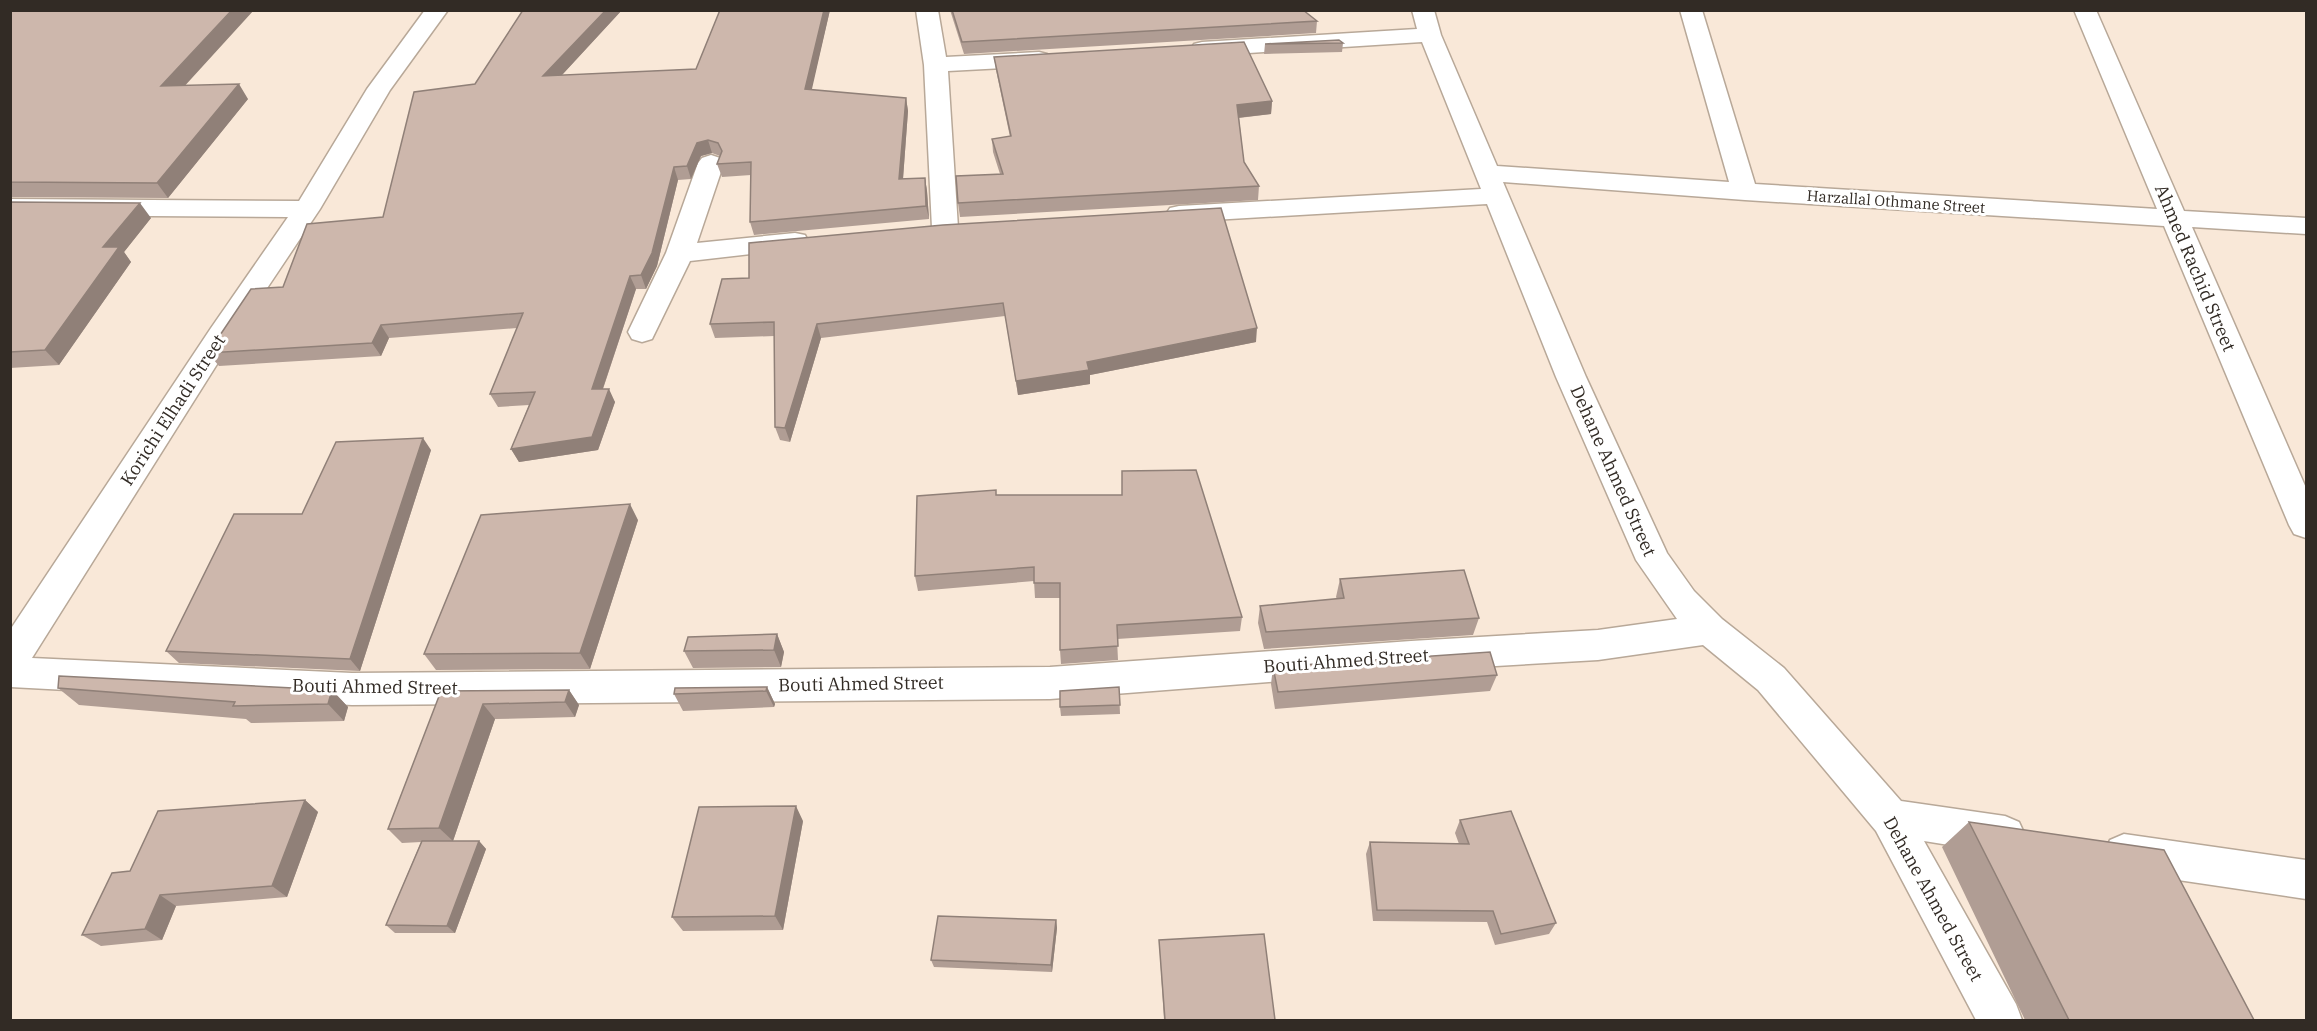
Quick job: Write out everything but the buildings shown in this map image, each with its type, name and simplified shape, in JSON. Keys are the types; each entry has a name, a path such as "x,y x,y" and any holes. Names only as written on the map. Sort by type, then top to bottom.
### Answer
{"street":[{"name":"Korichi Elhadi Street","path":"10,661 221,335 307,208 379,89 437,10"},
{"path":"927,10 936,65 946,228"},
{"path":"1691,10 1745,192"},
{"name":"Ahmed Rachid Street","path":"2085,10 2173,219 2307,525"},
{"path":"1183,50 1426,23"},
{"name":"Dehane Ahmed Street","path":"1426,23 1571,377 1653,560 1682,601 1709,628 1771,680 1890,818 2000,1020"},
{"path":"936,65 1065,57"},
{"path":"642,332 681,253 711,163"},
{"name":"Harzallal Othmane Street","path":"1161,215 1491,184 1745,192 2173,219 2307,225"},
{"path":"10,207 307,208"},
{"path":"681,253 821,238"},
{"name":"Bouti Ahmed Street","path":"10,672 352,689 1050,682 1598,645 1709,628"},
{"path":"1890,818 2040,841"},
{"path":"2087,848 2307,880"}]}
